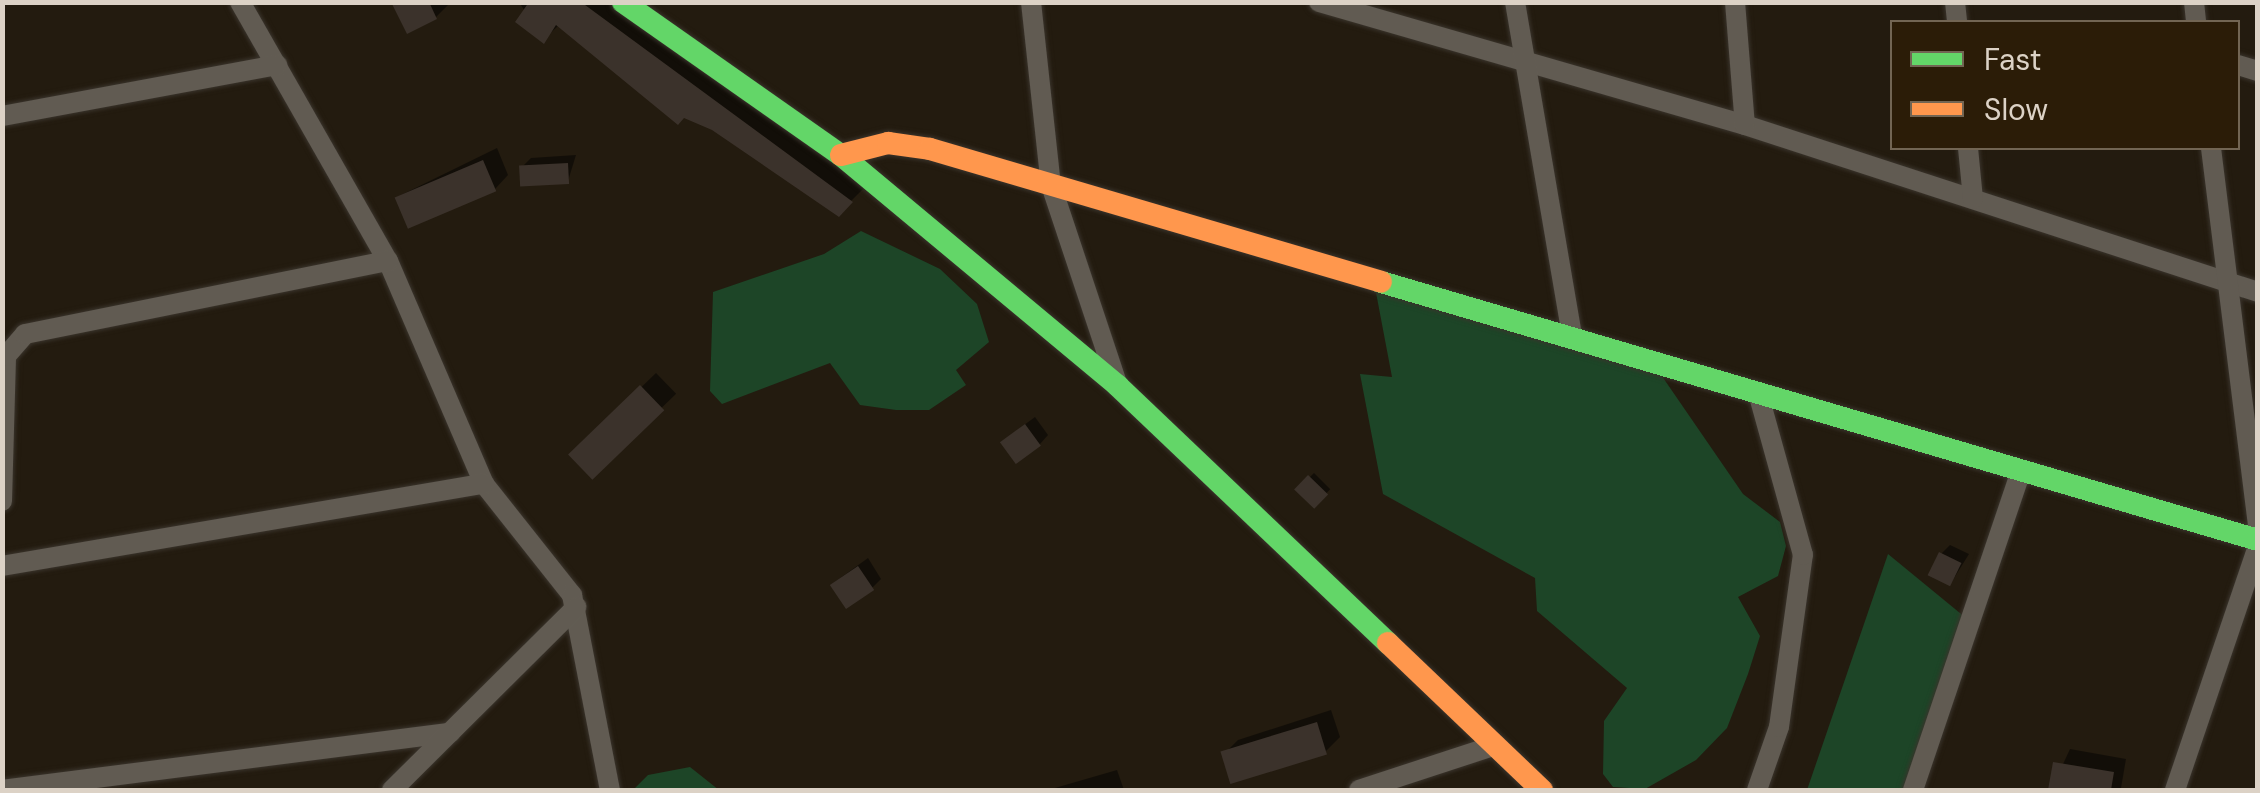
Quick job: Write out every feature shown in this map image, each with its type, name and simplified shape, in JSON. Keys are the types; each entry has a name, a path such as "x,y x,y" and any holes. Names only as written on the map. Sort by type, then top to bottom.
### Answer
{"street":[{"path":"240,2 388,261 484,484 576,607 610,790"},
{"path":"623,2 841,155 1118,386 1542,790"},
{"path":"1031,2 1051,185 1118,386"},
{"path":"1320,2 1520,65 1745,125 2258,292"},
{"path":"1515,2 1520,65 1572,336"},
{"path":"1734,2 1745,125"},
{"path":"2,116 277,65"},
{"path":"841,155 888,143 1051,185 1572,336 2258,543 2175,790"},
{"path":"1968,150 1973,198"},
{"path":"2211,150 2258,526"},
{"path":"2,500 6,356 24,334 388,261"},
{"path":"1758,392 1803,555 1779,727 1758,790"},
{"path":"1913,790 2021,471"},
{"path":"2,566 484,484"},
{"path":"392,790 576,607"},
{"path":"2,790 450,733"},
{"path":"1359,790 1496,745"}],"green space":[{"path":"861,231 940,269 977,304 989,342 956,370 966,385 929,410 860,405 830,363 722,404 710,391 713,292 824,254"},
{"path":"1374,282 1655,366 1743,494 1780,522 1786,546 1778,576 1738,597 1760,636 1748,674 1727,728 1696,760 1645,789 1613,787 1603,774 1604,721 1627,688 1537,611 1535,578 1383,494 1360,374 1392,377"},
{"path":"1888,554 1966,618 1906,790 1807,790"},
{"path":"690,767 719,790 633,790 648,775"}],"building":[{"path":"391,2 429,2 437,19 407,34"},
{"path":"529,2 581,2 853,202 839,217 712,130 684,118 678,125 556,25 544,44 515,22"},
{"path":"483,160 496,191 408,229 395,198"},
{"path":"568,163 569,184 520,187 519,166"},
{"path":"640,385 664,410 592,480 568,454"},
{"path":"1025,424 1041,446 1016,464 1000,442"},
{"path":"1308,475 1328,494 1314,509 1294,489"},
{"path":"1939,552 1961,563 1950,586 1928,575"},
{"path":"858,566 874,590 846,609 830,585"},
{"path":"1317,722 1327,755 1230,784 1220,752"},
{"path":"2053,762 2114,772 2111,790 2048,790"}],"traffic: fast":[{"path":"623,2 841,155 1118,386 1388,643"},
{"path":"1381,282 2258,540"}],"traffic: slow":[{"path":"841,155 888,143 930,149 1381,282"},
{"path":"1388,643 1542,790"}]}
